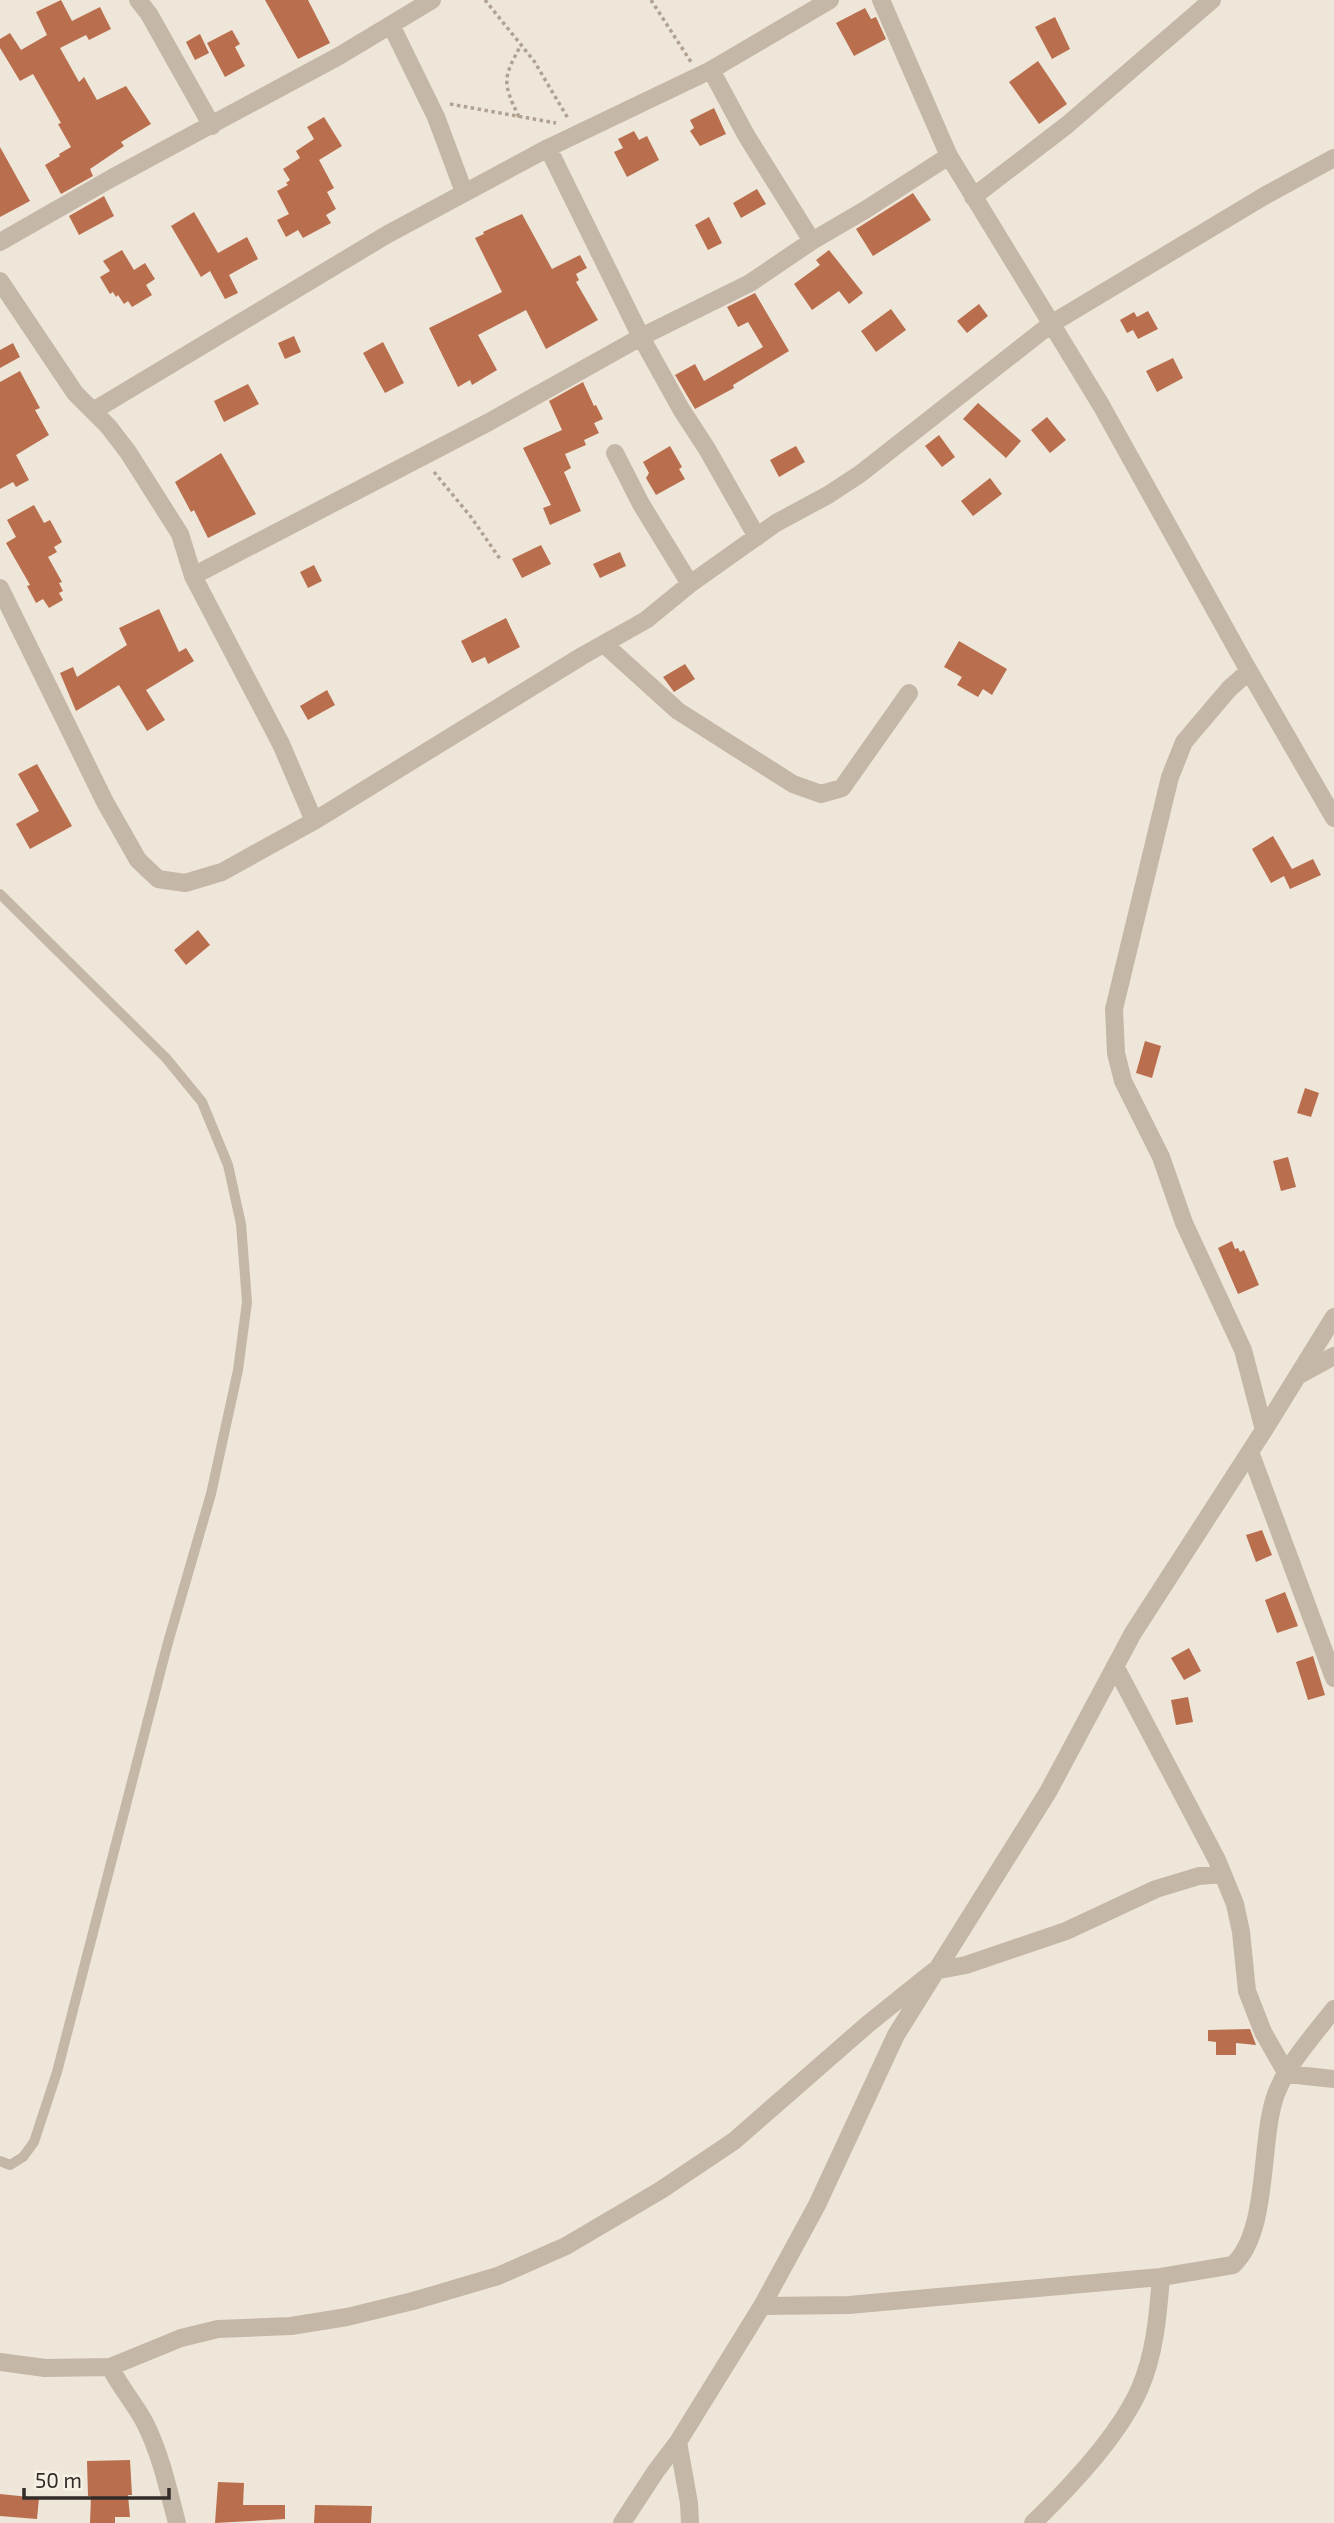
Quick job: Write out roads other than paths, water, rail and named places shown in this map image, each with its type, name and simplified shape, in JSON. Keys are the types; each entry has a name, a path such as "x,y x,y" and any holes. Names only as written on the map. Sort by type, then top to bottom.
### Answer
{"street":[{"path":"138,0 149,14 212,126"},
{"path":"0,242 112,178 339,56 432,0"},
{"path":"93,411 302,284 464,192 580,129 705,72 830,0"},
{"path":"881,0 949,156 1101,405 1334,818"},
{"path":"973,197 1067,125 1213,0"},
{"path":"391,25 425,95 464,192"},
{"path":"705,72 812,241"},
{"path":"548,148 641,337 757,537"},
{"path":"193,576 489,422 641,337 750,283 949,156"},
{"path":"0,588 105,802 138,860 158,879 184,883 222,872 314,821 646,620 690,584 776,523 860,474 1051,324 1266,195 1334,158"},
{"path":"0,281 75,393 128,452 180,534 193,576 281,744 314,821"},
{"path":"615,453 641,504 690,584"},
{"path":"604,644 678,711 793,784 821,794 842,788 909,694"},
{"path":"1249,671 1228,689 1184,742 1170,777 1115,1009 1116,1053 1123,1081 1161,1157 1184,1223 1243,1350 1265,1430"},
{"path":"622,2523 678,2442 762,2306 817,2205 896,2035 1048,1791 1133,1633 1265,1430 1334,1317"},
{"path":"1298,1375 1334,1356"},
{"path":"1250,1452 1334,1678"},
{"path":"1115,1666 1155,1738 1223,1874 1235,1904 1241,1932 1247,1992 1263,2032 1287,2074"},
{"path":"0,2362 45,2368 110,2367 181,2337 218,2329 291,2326 346,2317 498,2276 566,2246 661,2190 734,2141 868,2024 934,1971 966,1965 1066,1931 1156,1889 1199,1876 1223,1874"},
{"path":"762,2306 849,2305 1161,2277 1233,2265 1245,2250 1255,2220 1265,2167 1269,2121 1276,2093 1334,2009"},
{"path":"1287,2074 1334,2079"},
{"path":"1033,2523 1067,2489 1114,2432 1140,2389 1157,2329 1161,2277"},
{"path":"110,2367 117,2382 143,2419 157,2447 177,2523"},
{"path":"678,2442 690,2503 690,2523"}],"lane":[{"path":"0,894 166,1058 202,1102 228,1166 242,1224 247,1302 238,1370 211,1494 167,1646 57,2072 34,2142 23,2157 10,2165 0,2161"}]}
